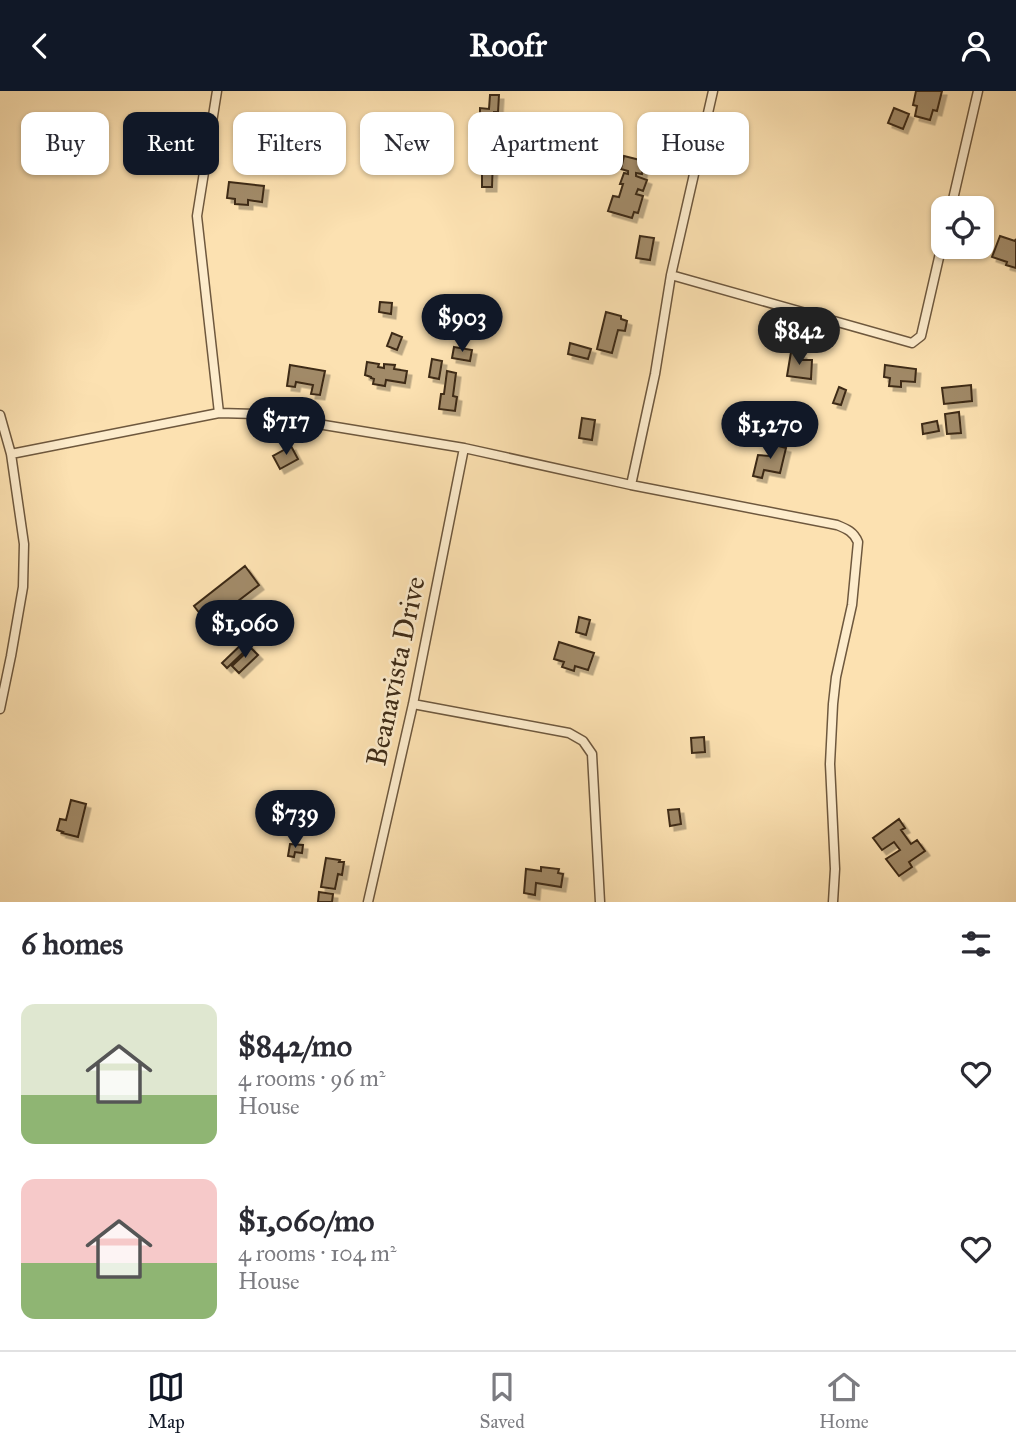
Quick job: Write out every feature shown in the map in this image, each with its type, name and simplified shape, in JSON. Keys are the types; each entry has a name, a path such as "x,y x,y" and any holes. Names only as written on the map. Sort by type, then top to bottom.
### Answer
{"street":[{"path":"217,91 197,216 219,413"},
{"path":"631,485 655,374 671,275 713,91"},
{"path":"954,196 978,91"},
{"path":"671,275 912,343 921,336 939,259"},
{"path":"11,454 219,413 257,414 464,448 631,485 837,525 853,534 858,542 852,605 836,677 833,704 830,764 835,869 833,902"},
{"path":"0,415 11,454 24,544 23,587 0,709"},
{"name":"Beanavista Drive","path":"368,902 413,704 464,448"},
{"path":"413,704 569,733 583,741 592,754 600,902"}],"building":[{"path":"916,91 942,91 937,111 933,110 930,120 915,116 917,106 913,105"},
{"path":"490,95 499,95 498,112 480,112 480,108 489,109"},
{"path":"894,108 909,114 903,129 888,123"},
{"path":"624,156 637,159 636,176 647,180 643,191 638,189 636,194 643,196 638,213 634,212 632,218 608,211 613,196 619,197 624,173 628,174 628,171 623,170"},
{"path":"482,175 492,175 492,187 482,187"},
{"path":"229,182 264,186 262,202 248,200 248,205 235,204 235,199 227,198"},
{"path":"640,236 654,238 650,260 636,258"},
{"path":"1000,236 1015,241 1016,239 1016,268 994,258"},
{"path":"380,302 392,303 391,314 379,312"},
{"path":"606,312 621,316 621,319 627,321 625,331 618,330 612,353 597,349"},
{"path":"392,333 402,337 397,350 387,346"},
{"path":"570,343 591,349 588,359 568,354"},
{"path":"454,347 472,350 470,361 452,358"},
{"path":"791,352 802,354 801,360 812,360 811,379 787,376"},
{"path":"432,359 442,361 439,379 429,377"},
{"path":"367,362 379,364 378,367 384,368 384,364 395,365 394,369 407,371 405,383 386,380 385,386 373,384 374,379 365,375"},
{"path":"290,365 325,371 320,395 311,394 313,385 296,382 295,387 287,386"},
{"path":"885,365 916,369 915,382 901,381 901,387 889,386 890,378 884,377"},
{"path":"447,371 456,373 453,396 457,397 455,411 439,409"},
{"path":"971,385 972,401 944,404 942,388"},
{"path":"839,387 846,390 841,405 833,403"},
{"path":"959,412 961,433 947,434 945,414"},
{"path":"582,418 595,420 592,440 579,438"},
{"path":"937,421 939,431 923,434 922,424"},
{"path":"771,444 786,448 780,473 764,470 762,478 753,476 758,455 769,456"},
{"path":"291,446 298,459 280,469 273,456"},
{"path":"245,566 259,585 208,624 194,606"},
{"path":"579,617 590,620 586,635 576,632"},
{"path":"245,641 250,646 227,668 222,663"},
{"path":"559,642 594,653 588,670 575,666 574,671 562,667 564,662 554,659"},
{"path":"251,648 258,655 239,673 232,666"},
{"path":"704,737 705,752 692,753 691,738"},
{"path":"71,800 86,804 78,837 57,830 60,819 66,820"},
{"path":"679,809 681,824 670,826 668,810"},
{"path":"899,819 905,828 901,830 911,844 917,840 925,851 909,862 912,867 899,876 886,859 900,850 894,842 882,850 873,838"},
{"path":"290,844 303,845 302,853 295,852 294,857 288,856"},
{"path":"326,858 344,862 342,875 338,874 335,889 321,887"},
{"path":"541,867 559,869 558,873 563,874 561,887 536,883 535,895 524,893 526,869 541,871"},
{"path":"319,892 333,894 332,902 318,902"}]}
